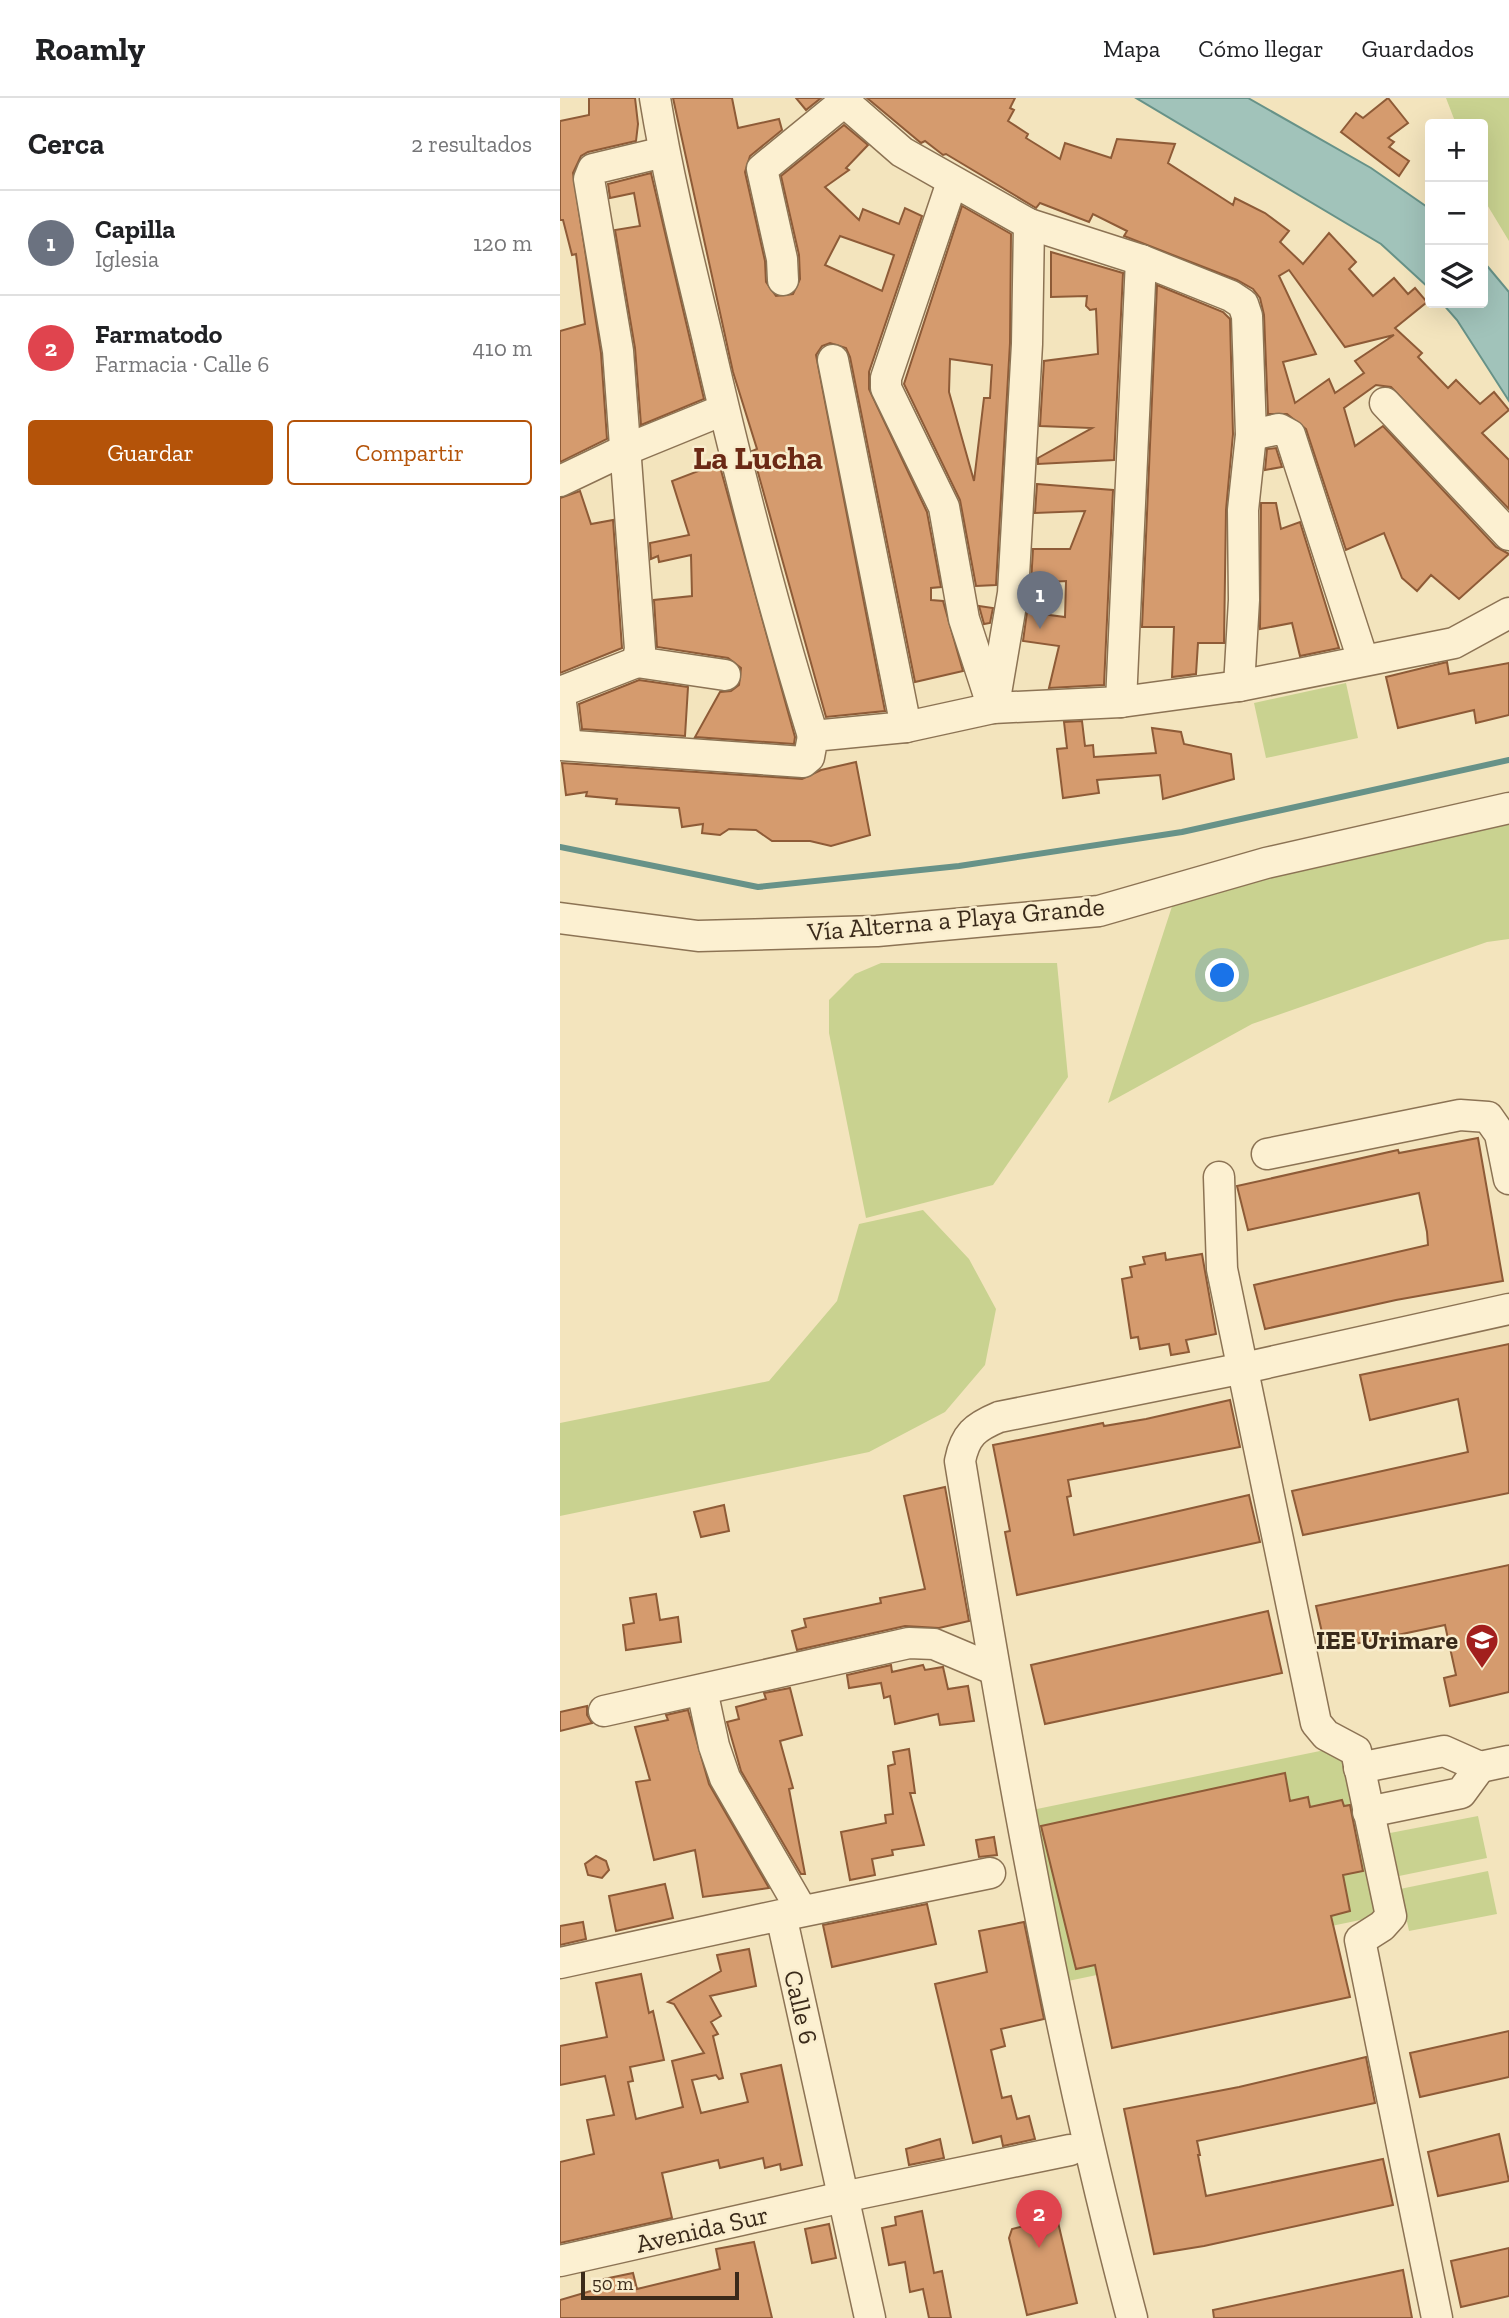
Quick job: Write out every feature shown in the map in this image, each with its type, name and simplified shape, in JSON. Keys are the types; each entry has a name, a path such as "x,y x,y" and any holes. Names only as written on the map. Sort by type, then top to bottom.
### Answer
{"street":[{"path":"655,98 664,152 723,410 780,634 813,736 809,757 803,762 794,763 563,744 560,694 637,662 725,675"},
{"path":"783,280 782,259 762,169 842,100 902,152 1028,224 1141,260 1231,296 1243,304 1247,316 1251,435 1243,510 1244,600 1239,686"},
{"path":"637,662 639,649 618,351 589,179 593,169 603,165 664,152"},
{"path":"952,182 890,365 886,388 944,507 964,619 993,708"},
{"path":"993,708 1013,593 1027,344 1028,224"},
{"path":"1121,702 1141,260"},
{"path":"833,359 906,727"},
{"path":"838,394 886,388"},
{"path":"1384,403 1509,535"},
{"path":"560,481 625,450 723,410"},
{"path":"1251,435 1279,429 1290,435 1363,660"},
{"path":"813,736 906,727 993,708 1121,702 1239,686 1454,643 1509,613"},
{"name":"Vía Alterna a Playa Grande","path":"560,918 698,936 877,931 1099,911 1266,863 1509,808"},
{"path":"1267,1154 1460,1115 1488,1117 1500,1134 1509,1179"},
{"path":"1219,1177 1222,1269 1316,1723 1326,1735 1356,1751 1391,1916 1382,1926 1360,1940 1437,2318"},
{"path":"1132,2318 1087,2139 1013,1781 960,1461 964,1440 976,1427 999,1417 1244,1368 1509,1309"},
{"path":"604,1711 909,1643 934,1644 993,1670"},
{"name":"Calle 6","path":"702,1690 714,1746 725,1778 792,1913 843,2197 870,2318"},
{"path":"1359,1768 1444,1751 1480,1767 1509,1761"},
{"path":"1368,1812 1461,1793 1480,1767"},
{"path":"560,1963 990,1873"},
{"name":"Avenida Sur","path":"560,2261 843,2197 1070,2150"}],"green space":[{"path":"1446,98 1509,98 1509,241 1488,206 1488,119 1454,119"},
{"path":"1346,683 1358,738 1266,758 1254,703"},
{"path":"1509,821 1509,939 1487,942 1252,1024 1108,1103 1178,888"},
{"path":"881,963 1057,963 1068,1077 993,1185 866,1218 829,1033 829,1000 855,974"},
{"path":"923,1210 969,1259 996,1309 985,1365 945,1412 869,1452 560,1516 560,1423 769,1381 837,1301 859,1224"},
{"path":"1359,1743 1394,1913 1068,1981 1032,1810"},
{"path":"1478,1816 1487,1858 1399,1876 1390,1833"},
{"path":"1488,1871 1497,1914 1409,1931 1400,1889"}],"water":[{"path":"1136,98 1248,98 1371,168 1425,206 1425,284 1381,244"},
{"path":"1488,267 1509,292 1509,401 1446,308 1488,308"}],"building":[{"path":"589,98 635,98 638,124 636,141 588,152 581,156 573,173 601,353 607,439 560,462 560,331 585,324 576,254 572,255 563,220 560,220 560,121 589,115"},
{"path":"673,98 732,98 738,128 779,119 782,130 750,156 745,172 765,261 766,282 776,296 793,294 800,279 799,255 781,176 844,125 868,145 846,168 849,170 825,187 859,220 863,209 899,224 905,208 922,216 869,372 869,389 927,512 941,587 931,588 931,600 943,601 963,671 915,682 850,357 846,348 830,343 822,346 816,355 885,711 826,717 752,451 757,449 733,372","holes":["840,236 894,255 882,291 825,265"]},
{"path":"796,98 821,98 806,110"},
{"path":"867,98 1015,98 1010,108 1014,110 1008,121 1028,134 1026,138 1060,159 1065,143 1111,158 1117,139 1175,144 1168,163 1233,205 1235,198 1265,213 1289,231 1280,242 1303,264 1329,233 1356,262 1349,269 1373,296 1394,278 1408,294 1415,288 1425,300 1425,304 1395,328 1422,353 1418,357 1448,388 1456,380 1480,404 1494,392 1509,410 1482,433 1509,460 1509,509 1391,387 1376,385 1344,408 1355,446 1383,426 1496,547 1509,554 1459,599 1431,575 1417,591 1402,578 1384,533 1346,550 1306,429 1287,414 1268,414 1264,315 1260,298 1253,289 1237,280 1124,236 1127,231 1093,214 1089,222 1040,203 1036,208 946,154 943,155 925,141 921,143","holes":["1289,270 1345,347 1394,335 1355,361 1364,373 1335,393 1329,379 1295,403 1283,362 1316,354 1279,276"]},
{"path":"1388,98 1408,123 1388,138 1394,142 1389,147 1409,161 1399,176 1341,132 1356,113 1363,118"},
{"path":"651,173 704,399 641,425 635,348 615,230 640,226 634,193 610,198 608,184"},
{"path":"962,206 1011,234 1010,343 996,585 976,586 960,500 904,384","holes":["950,359 992,365 990,398 984,398 974,481 949,392"]},
{"path":"1051,252 1123,273 1114,460 1038,464 1038,458 1092,428 1040,426 1044,361 1098,354 1096,309 1090,310 1086,306 1087,296 1051,297"},
{"path":"1157,285 1223,312 1230,319 1233,434 1226,510 1224,643 1198,643 1196,674 1172,677 1174,627 1142,627"},
{"path":"1276,448 1282,467 1265,470 1267,449"},
{"path":"719,463 795,737 794,744 695,737 720,692 731,691 739,685 741,668 728,658 657,647 654,600 692,596 691,555 659,562 658,556 651,559 650,543 689,535 672,481"},
{"path":"1037,484 1113,490 1104,685 1049,688 1059,646 1023,641 1027,612 1065,617 1066,581 1031,583 1033,549 1070,549 1085,511 1035,513"},
{"path":"580,491 591,524 613,520 622,648 560,673 560,498"},
{"path":"1261,503 1276,503 1281,529 1300,522 1339,648 1300,656 1292,623 1260,629"},
{"path":"979,606 993,608 990,623 984,624"},
{"path":"1447,662 1449,674 1509,663 1509,715 1476,723 1474,710 1398,728 1386,677"},
{"path":"639,680 688,687 685,736 582,729 579,704"},
{"path":"1082,721 1085,746 1093,745 1094,757 1156,753 1152,728 1181,732 1184,744 1231,754 1234,779 1163,799 1160,775 1097,780 1099,793 1063,798 1057,749 1067,748 1064,722"},
{"path":"856,762 870,835 831,846 810,841 772,841 756,830 729,829 720,835 702,833 703,824 682,827 679,808 616,804 617,799 586,796 587,792 566,795 562,763 802,779 821,770"},
{"path":"1478,1138 1503,1281 1396,1300 1265,1329 1254,1285 1428,1245 1427,1232 1419,1193 1248,1230 1237,1186 1398,1150 1399,1153"},
{"path":"1165,1253 1166,1260 1202,1254 1216,1334 1186,1340 1189,1352 1171,1355 1169,1344 1140,1349 1138,1337 1131,1338 1122,1279 1132,1277 1130,1267 1145,1264 1143,1257"},
{"path":"1509,1344 1509,1493 1303,1535 1292,1491 1468,1452 1458,1399 1370,1420 1360,1375"},
{"path":"1230,1400 1240,1447 1068,1480 1071,1496 1067,1497 1074,1535 1249,1495 1260,1542 1017,1595 1005,1532 1010,1531 993,1445 1103,1423 1104,1426 1146,1419"},
{"path":"945,1487 969,1621 939,1628 905,1626 797,1650 792,1631 806,1627 804,1619 881,1603 880,1598 925,1589 904,1496"},
{"path":"724,1505 729,1531 701,1537 694,1512"},
{"path":"1509,1565 1509,1692 1450,1706 1444,1678 1456,1675 1445,1625 1326,1650 1316,1606"},
{"path":"656,1594 660,1620 678,1617 681,1642 626,1650 623,1625 634,1623 630,1598"},
{"path":"1268,1611 1282,1673 1045,1724 1031,1665"},
{"path":"891,1665 892,1672 923,1665 925,1670 943,1667 948,1689 968,1686 974,1721 940,1725 938,1714 895,1724 890,1696 884,1698 881,1683 849,1688 847,1675"},
{"path":"790,1688 802,1735 780,1741 793,1788 789,1789 805,1874 801,1874 741,1771 727,1722 739,1719 736,1707 766,1699 764,1693"},
{"path":"587,1706 587,1715 592,1723 560,1731 560,1712"},
{"path":"688,1710 709,1784 769,1888 703,1897 695,1850 654,1860 636,1782 650,1780 635,1727 668,1720 666,1715"},
{"path":"909,1749 915,1793 910,1793 924,1845 892,1850 893,1855 872,1859 875,1875 850,1880 841,1832 886,1823 885,1815 893,1814 888,1766 895,1764 893,1752"},
{"path":"1285,1773 1290,1801 1308,1797 1310,1807 1342,1800 1344,1806 1350,1805 1363,1871 1343,1875 1350,1911 1331,1916 1350,1997 1112,2048 1095,1965 1076,1969 1041,1826"},
{"path":"994,1837 997,1855 979,1857 976,1840"},
{"path":"596,1856 606,1861 609,1870 602,1878 588,1875 585,1864"},
{"path":"665,1884 673,1918 616,1931 609,1896"},
{"path":"927,1904 936,1944 832,1967 823,1925"},
{"path":"583,1922 586,1939 560,1945 560,1926"},
{"path":"1024,1922 1044,2019 1001,2029 1005,2046 991,2050 1002,2098 1011,2096 1017,2119 1029,2116 1035,2139 1003,2146 1001,2136 973,2143 935,1984 987,1972 979,1931"},
{"path":"749,1949 756,1986 710,1996 721,2016 711,2022 718,2034 713,2036 723,2078 719,2079 716,2075 692,2080 701,2113 748,2102 741,2074 781,2065 802,2165 781,2170 780,2164 765,2168 763,2158 720,2168 718,2160 662,2173 672,2218 560,2243 560,2162 594,2154 587,2120 614,2115 605,2076 560,2085 560,2046 607,2037 596,1983 641,1974 649,2013 653,2011 664,2060 630,2067 633,2081 628,2082 636,2119 683,2107 672,2061 704,2053 674,2004 668,2002 721,1971 717,1955"},
{"path":"1509,2031 1509,2077 1420,2097 1410,2053"},
{"path":"1366,2057 1375,2103 1197,2141 1198,2155 1206,2196 1383,2159 1393,2205 1204,2246 1154,2254 1124,2109 1239,2087"},
{"path":"1499,2134 1509,2181 1438,2196 1428,2152"},
{"path":"940,2139 944,2158 909,2165 906,2149"},
{"path":"922,2211 934,2273 942,2271 951,2318 929,2318 923,2289 910,2292 905,2262 889,2265 882,2228 896,2225 895,2217"},
{"path":"1057,2218 1077,2303 1027,2315 1009,2238 1012,2229"},
{"path":"829,2224 836,2258 812,2263 805,2229"},
{"path":"754,2242 772,2318 560,2318 560,2300 601,2288 599,2280 633,2273 637,2289 720,2269 716,2249"},
{"path":"1509,2248 1509,2296 1461,2307 1451,2261"},
{"path":"1403,2270 1412,2318 1214,2318 1213,2310"}],"waterway":[{"path":"560,847 758,887 959,866 1182,832 1509,760"}],"place":[{"name":"Capilla","path":"1040,629"},
{"name":"IEE Urimare","path":"1482,1670"},
{"name":"Farmatodo","path":"1039,2248"}],"district":[{"name":"La Lucha","path":"758,457"}]}
